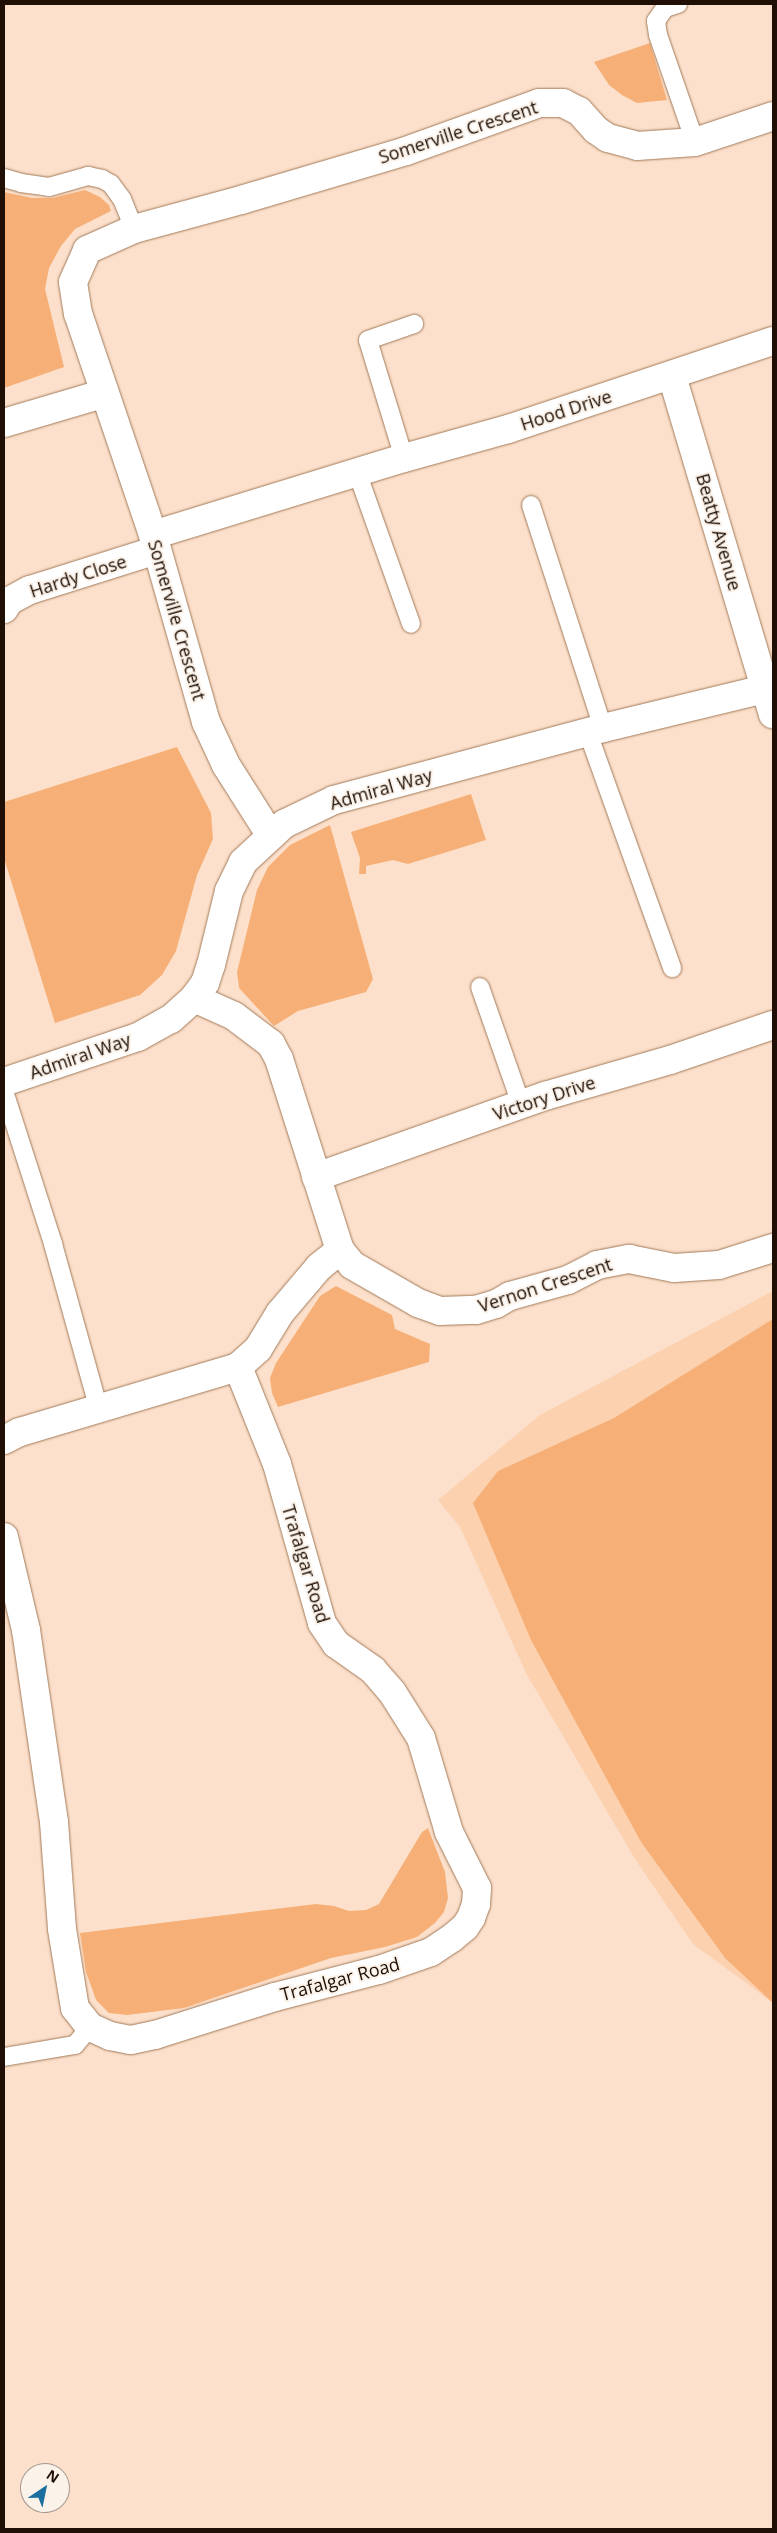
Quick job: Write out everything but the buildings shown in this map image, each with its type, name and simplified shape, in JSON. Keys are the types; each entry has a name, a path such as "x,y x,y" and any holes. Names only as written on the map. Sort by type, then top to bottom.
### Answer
{"street":[{"name":"Somerville Crescent","path":"271,836 226,765 206,722 155,543 78,314 73,282 87,250 134,228 241,200 406,151 539,103 563,103 579,112 596,130 608,138 637,146 695,142 773,116"},
{"name":"Hood Drive","path":"155,543 357,472 508,429 773,341"},
{"name":"Beatty Avenue","path":"672,376 771,697"},
{"path":"4,423 105,393"},
{"name":"Hardy Close","path":"4,609 9,601 30,590 155,543"},
{"name":"Admiral Way","path":"4,1082 138,1037 171,1019 194,998 205,983 211,966 229,891 243,862 284,824 334,800 596,731 771,697"},
{"name":"Vernon Crescent","path":"194,998 234,1016 271,1044 280,1059 340,1250 352,1265 418,1303 440,1311 476,1310 496,1304 510,1296 568,1280 597,1265 629,1259 674,1268 719,1265 773,1248"},
{"name":"Victory Drive","path":"316,1177 521,1104 670,1060 773,1025"},
{"path":"4,1440 20,1432 238,1367 258,1349 280,1313 319,1266 340,1250"},
{"name":"Trafalgar Road","path":"90,2028 110,2036 131,2040 155,2035 275,1996 379,1970 431,1952 452,1938 465,1928 476,1904 477,1888 449,1832 421,1738 392,1692 374,1670 336,1644 322,1623 277,1464 238,1367"},
{"path":"4,1536 26,1630 54,1822 62,1929 75,2008 90,2028"}],"lane":[{"path":"678,4 665,8 656,21 658,36 695,142"},
{"path":"4,178 21,183 49,187 88,176 102,179 111,184 122,200 134,228"},
{"path":"404,458 368,340 414,324"},
{"path":"357,472 411,624"},
{"path":"531,505 596,731 672,968"},
{"path":"480,987 521,1104"},
{"path":"4,1091 53,1244 99,1410"},
{"path":"4,2057 76,2045 90,2028"}],"shaded area":[{"path":"650,43 667,100 637,103 609,85 594,62"},
{"path":"85,190 100,197 109,205 111,211 75,229 61,246 49,268 45,289 64,367 4,388 4,192 32,198 52,198"},
{"path":"177,747 211,813 213,839 197,875 176,951 162,975 140,995 55,1023 4,858 4,802"},
{"path":"471,794 486,840 408,864 393,860 366,866 366,874 359,874 360,858 351,832"},
{"path":"330,825 373,979 366,992 298,1011 274,1026 239,988 237,972 257,890 268,867 290,845"},
{"path":"336,1286 392,1315 395,1329 430,1344 429,1362 278,1407 272,1393 270,1378 276,1363 320,1296"},
{"path":"773,1291 773,2003 693,1944 635,1859 526,1673 460,1527 438,1500 540,1415"},
{"path":"773,1319 773,2003 725,1958 641,1842 531,1640 473,1503 498,1471 614,1418"},
{"path":"428,1828 445,1872 448,1898 444,1912 435,1923 417,1937 385,1947 331,1958 184,2008 127,2015 109,2013 96,2000 86,1972 80,1933 316,1904 334,1906 349,1911 366,1910 379,1904 422,1832"}]}
